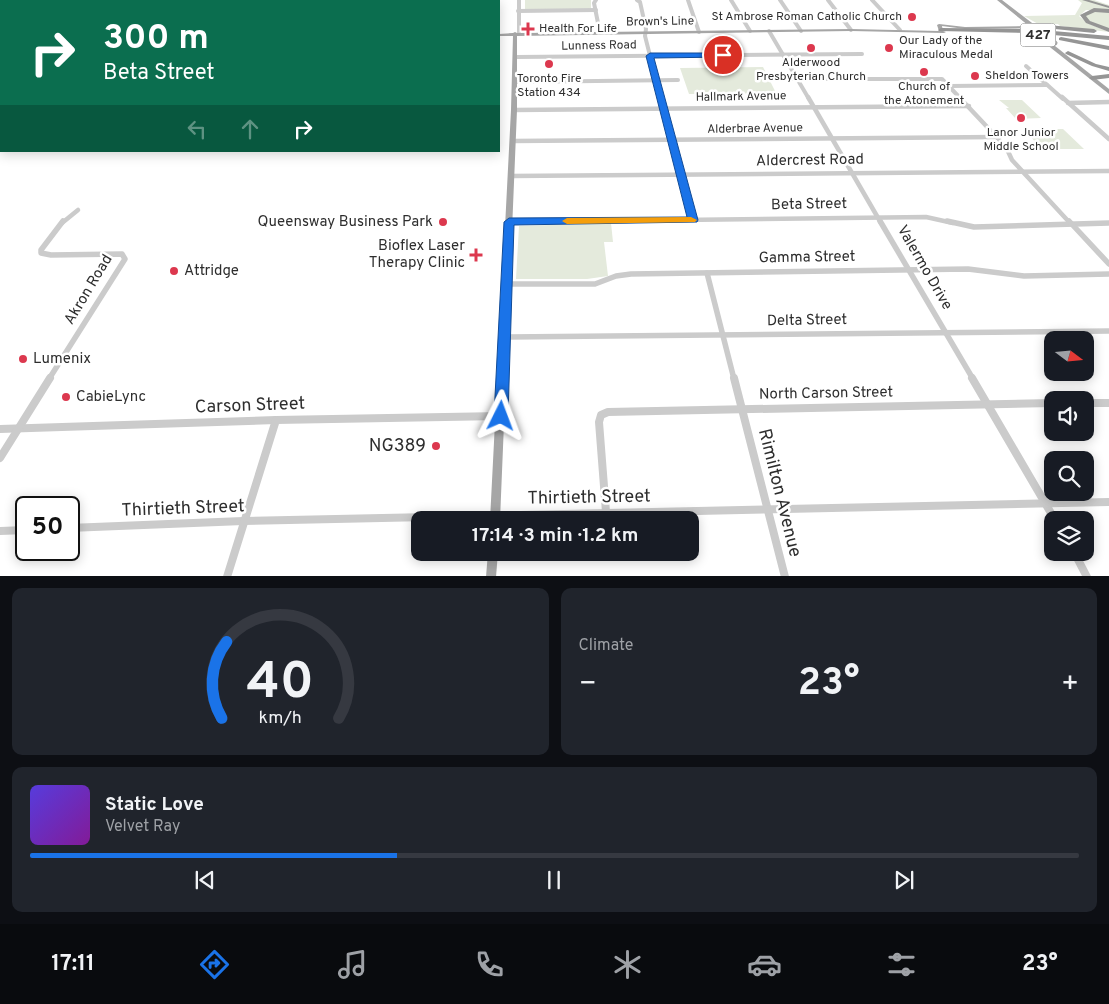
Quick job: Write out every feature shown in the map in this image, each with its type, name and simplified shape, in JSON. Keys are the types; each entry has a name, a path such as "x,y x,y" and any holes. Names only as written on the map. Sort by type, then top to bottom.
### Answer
{"highway":[{"path":"1084,0 1109,3"},
{"path":"1100,2 1109,7"},
{"path":"1109,11 1094,10 1083,15 1088,22 1109,32"},
{"path":"1033,28 1064,27 1109,32"},
{"path":"944,30 1058,41 1109,42"},
{"name":"427","path":"944,30 1031,32 1109,42"},
{"name":"427","path":"967,32 1053,35 1109,42"},
{"path":"1068,53 1088,63 1109,69"},
{"path":"1097,78 1109,77"}],"main road":[{"path":"999,0 1013,14 1033,28 1058,41 1109,92"},
{"name":"Brown's Line","path":"944,30 939,26 1033,28"},
{"path":"1033,28 1048,42 1109,86"},
{"name":"Brown's Line","path":"500,34 944,30"},
{"path":"495,511 513,141 516,47 513,45 517,34"},
{"path":"491,576 492,561"}],"street":[{"path":"517,34 516,24 518,24 519,0"},
{"path":"596,0 594,3 600,33"},
{"path":"688,0 699,32"},
{"path":"731,0 750,31"},
{"path":"780,0 801,31"},
{"path":"828,0 851,30"},
{"path":"872,0 901,30"},
{"path":"640,1 650,56 693,220"},
{"path":"518,11 596,10"},
{"name":"Valermo Drive","path":"769,31 1050,511"},
{"name":"Lunness Road","path":"516,57 862,54"},
{"path":"1026,66 1109,140"},
{"path":"775,79 942,79 1006,147 1012,160 1109,264"},
{"path":"515,82 678,80"},
{"path":"950,86 1047,85"},
{"path":"1068,103 1109,102"},
{"name":"Hallmark Avenue","path":"514,110 968,106"},
{"name":"Alderbrae Avenue","path":"513,141 996,137"},
{"name":"Aldercrest Road","path":"511,176 1109,171"},
{"name":"Akron Road","path":"0,458 125,258 122,254 51,255 41,253 41,250 62,222 78,210"},
{"name":"Beta Street","path":"509,222 926,217 974,226 1109,223"},
{"name":"Gamma Street","path":"506,284 594,284 616,276 631,274 707,272 968,269 1024,276 1109,274"},
{"name":"Rimilton Avenue","path":"707,272 785,576"},
{"name":"Delta Street","path":"505,337 944,331 1109,331"},
{"name":"North Carson Street","path":"606,511 599,422 602,415 608,412 1044,403"},
{"path":"1094,403 1109,403"},
{"name":"Carson Street","path":"0,429 276,420 501,416"},
{"path":"227,576 276,420"},
{"name":"Thirtieth Street","path":"699,511 1109,502"},
{"name":"Thirtieth Street","path":"80,528 244,521 411,519"},
{"path":"0,531 15,530"},
{"path":"1079,561 1087,576"}],"shaded area":[{"path":"525,0 591,0 591,9 525,10"},
{"path":"1078,0 1094,0 1109,5 1109,10 1086,10 1079,16 1087,23 1109,32 1060,26 1058,24 1040,25 1024,16 1075,15 1082,3"},
{"path":"1093,11 1109,12 1109,29 1094,24 1086,18 1086,14"},
{"path":"763,67 776,93 689,94 680,68"},
{"path":"999,100 1022,100 1041,118 1016,119 1006,108 1009,108"},
{"path":"1043,129 1063,129 1084,149 1041,149 1027,132 1045,132"},
{"path":"611,223 613,242 604,242 608,276 587,279 516,279 519,226"}],"slow traffic":[{"path":"567,221 691,220"}],"place":[{"name":"St Ambrose Roman Catholic Church","path":"912,17"},
{"name":"Health For Life","path":"528,29"},
{"name":"Alderwood Presbyterian Church","path":"811,48"},
{"name":"Our Lady of the Miraculous Medal","path":"889,48"},
{"name":"Toronto Fire Station 434","path":"549,64"},
{"name":"Church of the Atonement","path":"924,72"},
{"name":"Sheldon Towers","path":"975,76"},
{"name":"Lanor Junior Middle School","path":"1021,118"},
{"name":"Queensway Business Park","path":"443,222"},
{"name":"Bioflex Laser Therapy Clinic","path":"476,255"},
{"name":"Attridge","path":"174,271"},
{"name":"Lumenix","path":"23,359"},
{"name":"CabieLync","path":"66,397"},
{"name":"NG389","path":"436,446"}],"route":[{"path":"501,416 509,222 693,220 650,56 723,55"}]}
